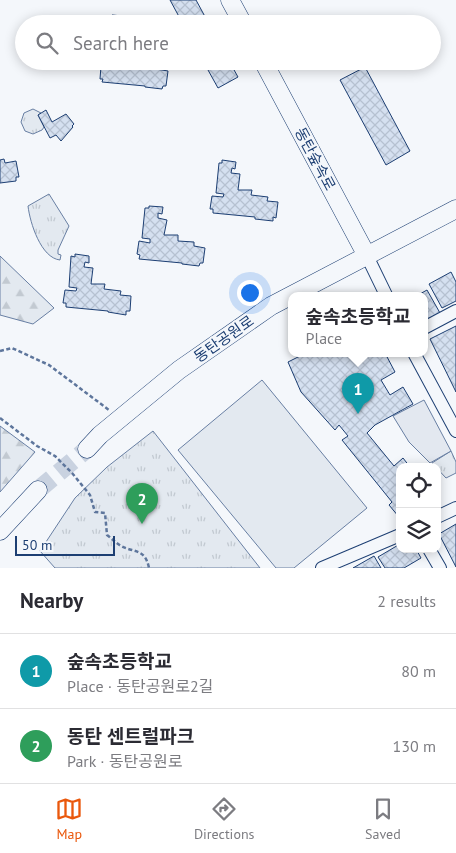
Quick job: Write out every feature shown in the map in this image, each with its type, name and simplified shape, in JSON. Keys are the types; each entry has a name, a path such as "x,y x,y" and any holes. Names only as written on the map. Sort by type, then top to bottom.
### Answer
{"main road":[{"path":"230,0 238,15"},
{"name":"동탄숲속로","path":"268,70 367,256"},
{"name":"동탄공원로","path":"298,292 456,209"},
{"name":"동탄공원로","path":"87,449 100,435 178,370 271,306 288,297"},
{"path":"0,531 38,490"}],"street":[{"path":"367,256 385,292"},
{"path":"428,326 456,311"},
{"path":"416,357 452,414 456,431"},
{"path":"441,515 456,508"},
{"path":"322,568 396,537"},
{"path":"431,553 440,568"}],"path":[{"path":"0,351 12,348 49,365 120,418"},
{"path":"0,418 37,446 55,456 72,473 90,495 95,512 105,513 107,535 122,546 138,551 147,561 149,568"}],"green space":[{"path":"33,109 41,113 38,115 44,127 33,134 25,131 21,122 24,113"},
{"path":"49,194 69,226 58,250 58,254 61,255 60,260 53,258 42,247 29,213 28,206"},
{"path":"0,256 54,308 33,324 0,315"},
{"path":"262,380 367,508 294,568 276,568 178,450"},
{"path":"0,426 35,452 0,492"},
{"path":"153,431 260,568 55,568 40,551 75,498 107,467"},
{"path":"451,451 456,462 456,473 446,478 441,473 441,463 432,463"}],"shaded area":[{"path":"424,400 451,451 430,463 409,442 393,416"}],"building":[{"path":"170,0 196,0 204,15 178,15"},
{"path":"101,70 168,71 166,86 163,86 162,89 102,82 103,79 100,79"},
{"path":"208,70 234,70 238,77 218,88"},
{"path":"359,70 367,70 410,151 386,165 340,80"},
{"path":"46,110 52,122 66,114 74,124 61,141 56,135 50,138 38,115"},
{"path":"4,159 5,163 16,161 19,177 16,177 16,181 0,183 0,160"},
{"path":"222,160 236,162 235,169 232,168 231,173 240,174 238,190 252,190 251,195 268,197 267,201 278,202 276,218 273,217 273,221 255,219 255,217 213,213 213,209 210,209 212,196 223,197 224,194 216,193 219,163 222,163"},
{"path":"149,206 163,207 162,214 158,213 158,218 167,220 164,235 178,235 178,241 194,242 194,246 205,248 203,263 200,263 199,266 139,259 140,255 137,254 139,241 150,243 150,239 142,238 145,208 149,208"},
{"path":"75,254 89,256 89,263 85,262 84,267 93,268 91,284 105,284 104,289 121,291 120,295 131,296 130,311 126,311 126,315 108,311 66,307 66,303 63,303 65,290 76,291 77,288 69,287 71,256 75,257"},
{"path":"451,272 456,282 456,301 442,308 429,284"},
{"path":"427,290 440,313 428,320 428,292 423,292"},
{"path":"456,326 456,392 430,339"},
{"path":"298,357 387,357 395,372 381,380 390,395 403,387 413,404 375,425 367,433 394,466 396,464 396,513 389,505 392,502 342,440 348,436 339,425 335,430 301,392 288,362"},
{"path":"403,458 407,463 397,463"},
{"path":"456,524 456,567 441,538 441,533"},
{"path":"396,546 396,553 418,553 421,558 404,568 385,568 378,557"},
{"path":"374,556 381,568 353,568"}],"tunnel":[{"path":"38,490 87,449"}],"place":[{"name":"숲속초등학교","path":"358,414"},
{"name":"동탄 센트럴파크","path":"142,524"}]}
